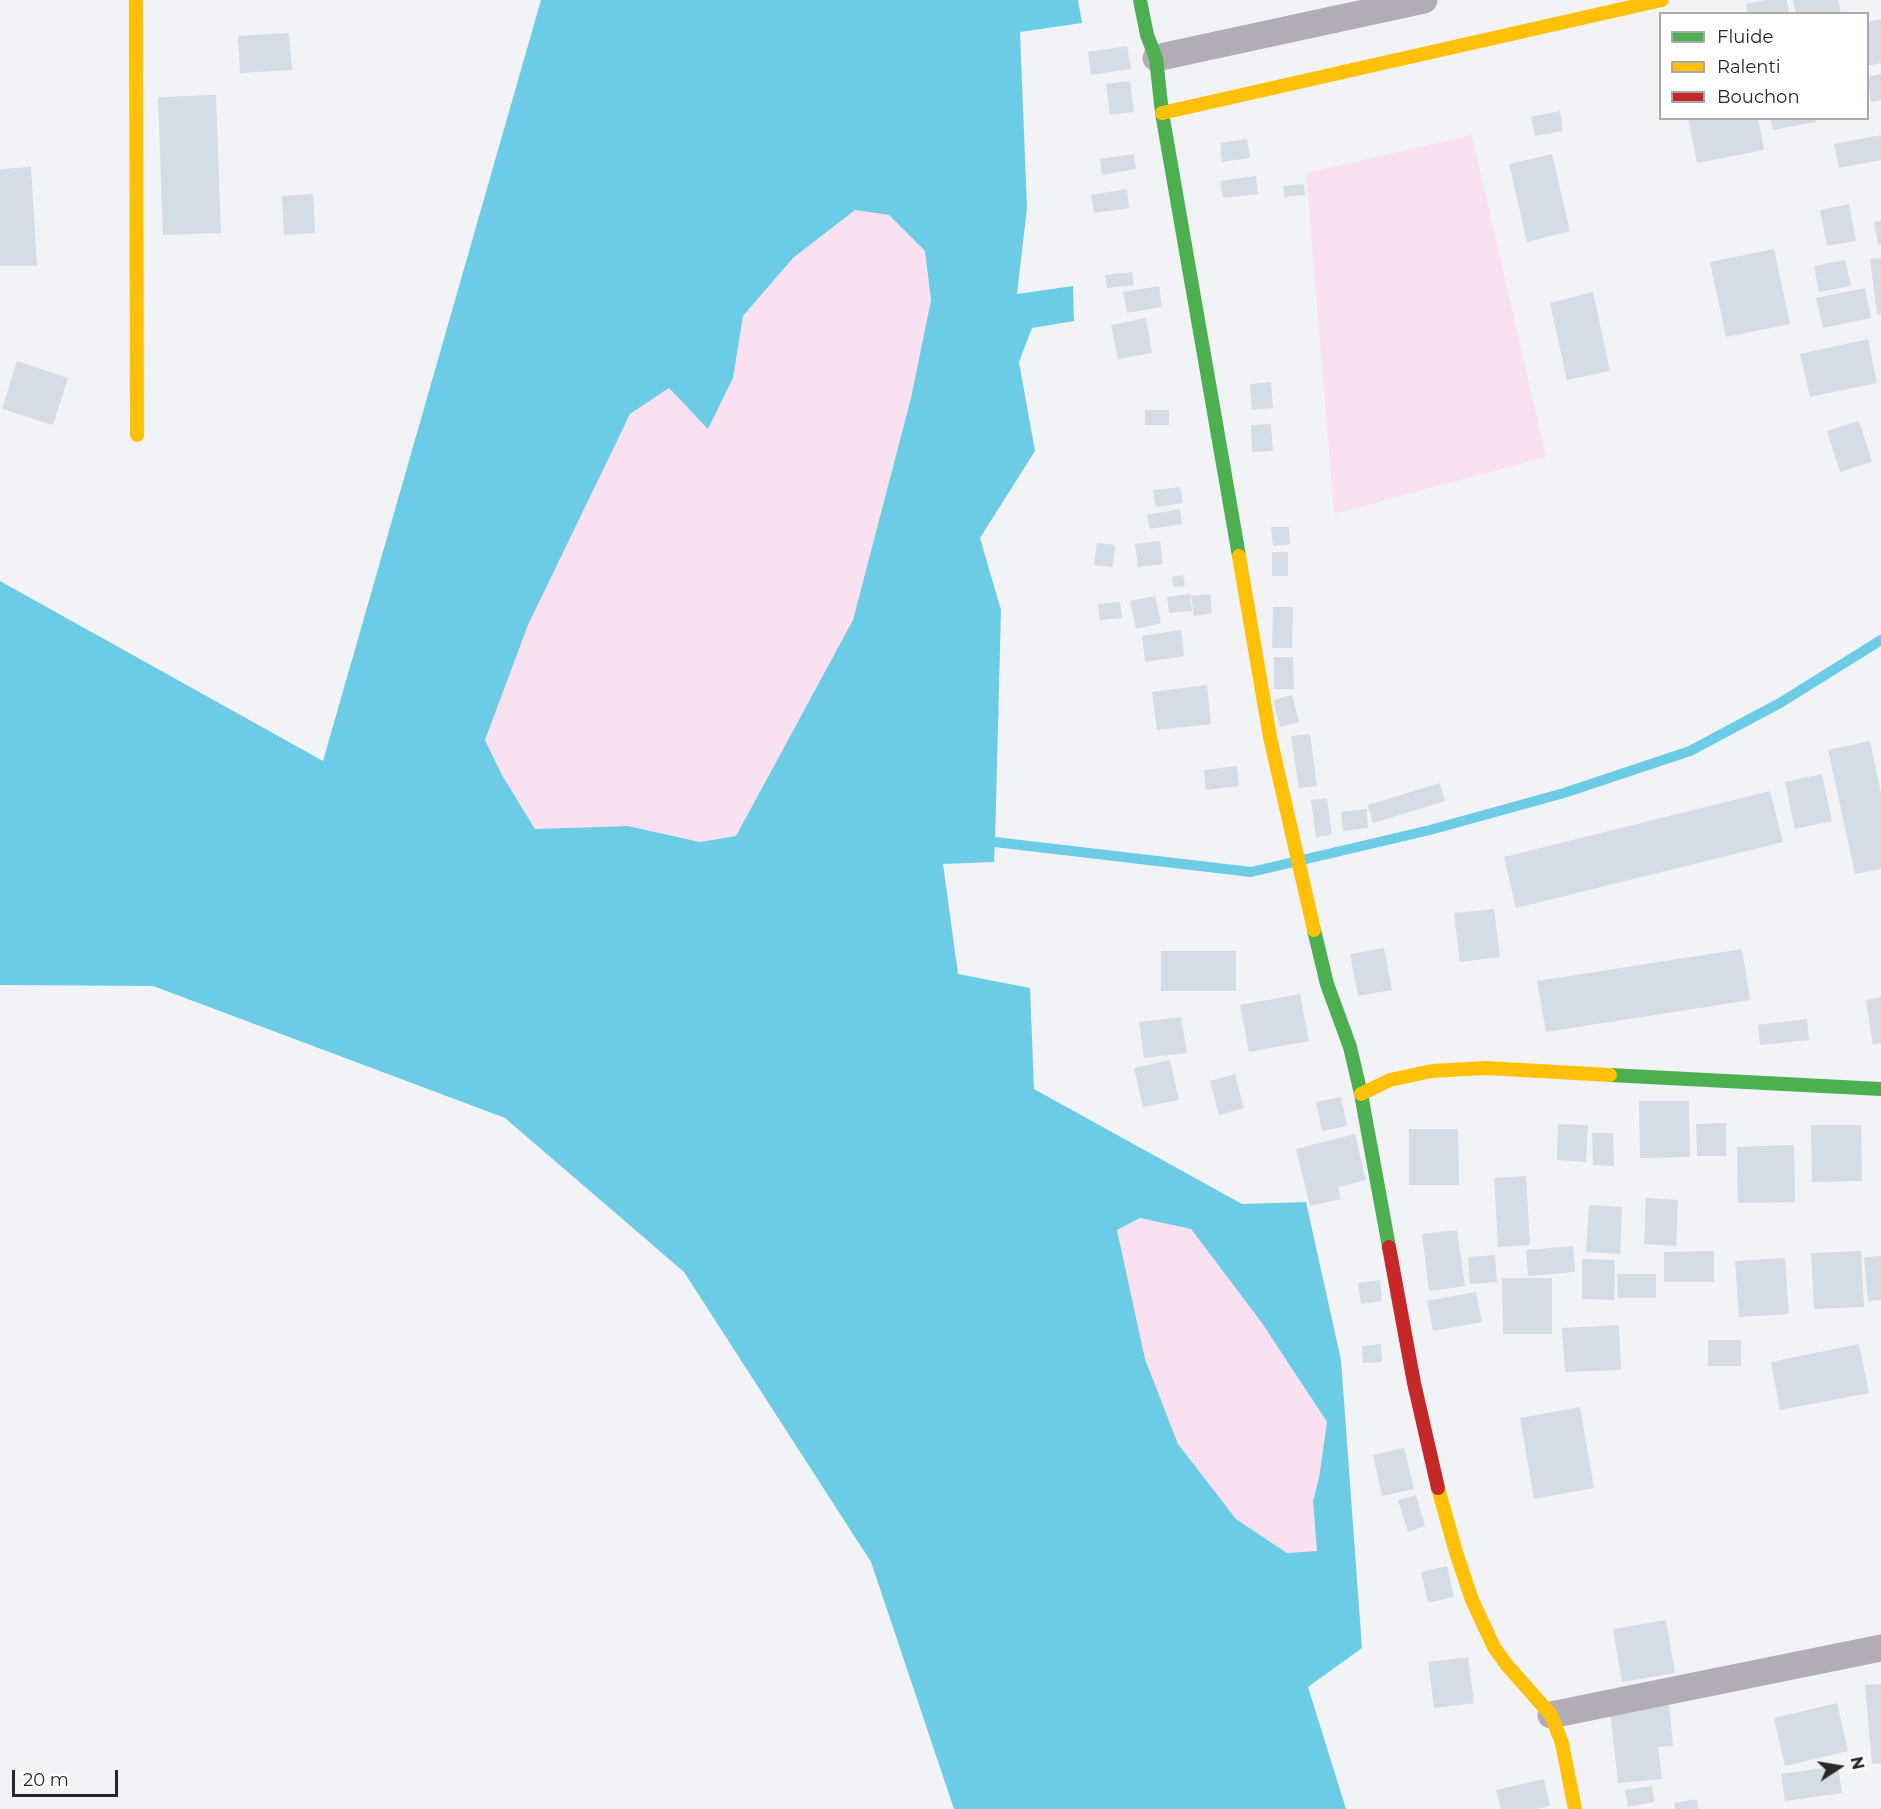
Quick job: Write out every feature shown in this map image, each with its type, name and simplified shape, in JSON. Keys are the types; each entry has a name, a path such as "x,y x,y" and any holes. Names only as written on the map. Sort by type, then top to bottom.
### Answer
{"street":[{"path":"136,0 136,435"},
{"path":"1140,0 1147,35 1156,58 1162,113 1270,737 1327,984 1350,1047 1361,1095 1414,1383 1443,1508 1472,1600 1494,1647 1519,1681 1551,1715 1562,1743 1575,1809"},
{"path":"1156,58 1424,0"},
{"path":"1162,113 1662,0"},
{"path":"1361,1095 1390,1080 1432,1071 1486,1068 1881,1089"},
{"path":"1551,1715 1881,1648"}],"shaded area":[{"path":"1472,135 1546,457 1334,514 1306,173"},
{"path":"855,210 889,215 925,251 931,300 911,398 853,620 736,836 700,842 628,826 535,829 502,775 485,740 528,625 630,414 669,388 708,429 733,378 743,316 793,258"},
{"path":"1140,1218 1191,1229 1262,1323 1327,1423 1319,1478 1313,1501 1317,1551 1287,1553 1236,1519 1178,1444 1145,1359 1117,1230"}],"water":[{"path":"541,0 1078,0 1082,23 1020,32 1027,208 1017,294 1073,286 1074,321 1032,328 1019,362 1035,451 980,538 1001,610 994,862 943,864 958,974 1030,988 1034,1089 1242,1204 1306,1202 1341,1360 1362,1648 1308,1687 1346,1809 954,1809 871,1562 684,1272 505,1118 153,986 0,985 0,581 323,761","holes":["855,210 889,215 925,251 931,300 911,398 853,620 736,836 700,842 628,826 535,829 502,775 485,740 528,625 630,414 669,388 708,429 733,378 743,316 793,258","1140,1218 1191,1229 1262,1323 1327,1422 1319,1478 1313,1501 1317,1551 1287,1553 1236,1519 1178,1444 1145,1359 1117,1230"]}],"building":[{"path":"1766,0 1787,0 1789,12 1748,12 1746,4"},
{"path":"1793,0 1838,0 1841,12 1796,12"},
{"path":"1881,19 1881,63 1869,66 1869,22"},
{"path":"289,33 292,70 240,73 238,36"},
{"path":"1127,46 1131,69 1091,75 1088,52"},
{"path":"1881,74 1881,100 1871,102 1869,77"},
{"path":"1130,81 1134,112 1110,115 1106,84"},
{"path":"216,95 221,233 163,235 158,97"},
{"path":"1560,111 1563,131 1535,136 1531,117"},
{"path":"1688,120 1758,120 1764,150 1697,163"},
{"path":"1770,120 1816,120 1816,122 1773,130"},
{"path":"1881,135 1881,160 1839,168 1834,144"},
{"path":"1247,139 1250,158 1222,162 1220,143"},
{"path":"1134,154 1136,169 1102,175 1100,159"},
{"path":"1552,154 1570,231 1527,242 1509,164"},
{"path":"31,167 37,266 0,266 0,169"},
{"path":"1256,176 1258,194 1223,198 1220,181"},
{"path":"1304,184 1305,195 1284,197 1283,186"},
{"path":"1127,189 1129,208 1094,213 1091,195"},
{"path":"313,194 315,233 284,235 282,196"},
{"path":"1849,204 1856,241 1827,246 1820,210"},
{"path":"1881,221 1881,245 1878,245 1874,222"},
{"path":"1774,249 1790,324 1726,337 1710,262"},
{"path":"1881,258 1881,314 1877,314 1870,259"},
{"path":"1845,260 1851,286 1819,292 1814,266"},
{"path":"1132,272 1134,285 1107,288 1105,275"},
{"path":"1159,286 1162,307 1127,313 1123,292"},
{"path":"1865,288 1871,318 1823,328 1816,298"},
{"path":"1593,292 1610,371 1567,380 1550,303"},
{"path":"1146,318 1152,353 1118,359 1111,325"},
{"path":"1868,339 1877,383 1810,397 1800,354"},
{"path":"17,361 68,378 53,425 2,409"},
{"path":"1271,382 1273,408 1252,410 1250,384"},
{"path":"1145,410 1169,410 1169,425 1145,425"},
{"path":"1859,421 1872,462 1840,472 1827,431"},
{"path":"1271,424 1273,451 1252,452 1251,425"},
{"path":"1180,487 1183,503 1156,507 1153,490"},
{"path":"1180,509 1182,524 1150,529 1147,515"},
{"path":"1271,527 1289,527 1290,544 1273,546"},
{"path":"1160,541 1163,564 1138,567 1135,544"},
{"path":"1097,543 1115,545 1113,567 1094,565"},
{"path":"1272,552 1288,552 1288,576 1272,576"},
{"path":"1183,575 1185,586 1173,587 1172,577"},
{"path":"1190,594 1192,611 1169,613 1167,597"},
{"path":"1210,594 1212,613 1194,616 1191,596"},
{"path":"1155,596 1161,623 1136,629 1130,601"},
{"path":"1120,602 1122,618 1100,620 1098,604"},
{"path":"1273,607 1293,607 1292,648 1272,648"},
{"path":"1181,630 1184,656 1145,662 1142,636"},
{"path":"1274,657 1293,657 1294,689 1274,689"},
{"path":"1207,685 1211,724 1157,730 1152,692"},
{"path":"1292,695 1299,722 1280,727 1273,700"},
{"path":"1310,734 1317,786 1299,788 1291,736"},
{"path":"1870,741 1881,793 1881,869 1855,874 1828,750"},
{"path":"1237,766 1239,786 1206,790 1204,770"},
{"path":"1822,774 1832,821 1795,829 1785,782"},
{"path":"1440,783 1445,801 1373,823 1368,805"},
{"path":"1770,791 1783,842 1516,908 1504,857"},
{"path":"1327,798 1332,835 1316,837 1311,800"},
{"path":"1367,809 1368,828 1343,831 1341,812"},
{"path":"1494,909 1500,957 1460,962 1454,913"},
{"path":"1384,948 1392,990 1358,996 1350,954"},
{"path":"1742,949 1750,1000 1546,1032 1537,981"},
{"path":"1161,951 1236,951 1236,991 1161,991"},
{"path":"1300,994 1309,1041 1249,1052 1240,1005"},
{"path":"1881,997 1881,1043 1873,1045 1866,1000"},
{"path":"1181,1017 1187,1053 1144,1058 1139,1022"},
{"path":"1807,1019 1809,1040 1760,1045 1758,1025"},
{"path":"1170,1060 1179,1100 1143,1107 1134,1068"},
{"path":"1235,1074 1244,1108 1219,1115 1210,1081"},
{"path":"1341,1097 1347,1126 1322,1131 1316,1102"},
{"path":"1639,1101 1689,1101 1690,1157 1640,1158"},
{"path":"1726,1123 1726,1156 1697,1156 1696,1124"},
{"path":"1558,1124 1588,1125 1586,1162 1557,1160"},
{"path":"1811,1125 1861,1125 1862,1181 1812,1182"},
{"path":"1409,1129 1458,1129 1459,1185 1409,1185"},
{"path":"1592,1133 1613,1133 1614,1166 1593,1165"},
{"path":"1355,1134 1366,1180 1338,1187 1341,1199 1310,1206 1296,1149"},
{"path":"1794,1145 1795,1202 1738,1203 1737,1147"},
{"path":"1526,1176 1530,1245 1498,1247 1494,1178"},
{"path":"1646,1198 1678,1200 1676,1246 1644,1244"},
{"path":"1589,1205 1622,1207 1620,1254 1586,1252"},
{"path":"1457,1230 1465,1286 1429,1291 1422,1234"},
{"path":"1573,1246 1575,1272 1528,1276 1526,1250"},
{"path":"1714,1251 1714,1282 1664,1282 1664,1252"},
{"path":"1861,1251 1864,1307 1814,1309 1811,1253"},
{"path":"1495,1255 1497,1282 1470,1284 1468,1257"},
{"path":"1881,1256 1881,1300 1868,1301 1864,1257"},
{"path":"1785,1258 1789,1314 1739,1317 1735,1261"},
{"path":"1582,1259 1615,1260 1614,1300 1582,1299"},
{"path":"1617,1274 1656,1274 1656,1298 1618,1298"},
{"path":"1502,1278 1552,1278 1552,1334 1503,1334"},
{"path":"1380,1280 1382,1301 1361,1304 1358,1283"},
{"path":"1476,1292 1482,1322 1433,1331 1427,1301"},
{"path":"1619,1325 1621,1370 1565,1372 1562,1328"},
{"path":"1708,1340 1741,1340 1741,1366 1708,1366"},
{"path":"1381,1344 1382,1362 1363,1363 1362,1346"},
{"path":"1859,1344 1869,1393 1780,1410 1771,1362"},
{"path":"1580,1407 1594,1488 1534,1499 1520,1418"},
{"path":"1404,1448 1414,1489 1382,1496 1373,1455"},
{"path":"1416,1495 1425,1526 1408,1532 1398,1500"},
{"path":"1447,1566 1454,1597 1428,1603 1421,1572"},
{"path":"1666,1620 1675,1673 1622,1682 1613,1629"},
{"path":"1468,1657 1474,1703 1434,1708 1428,1662"},
{"path":"1881,1684 1881,1763 1872,1764 1865,1685"},
{"path":"1837,1703 1848,1751 1785,1766 1774,1718"},
{"path":"1669,1704 1673,1746 1658,1747 1662,1779 1618,1783 1610,1711"},
{"path":"1838,1766 1842,1793 1785,1801 1781,1774"},
{"path":"1544,1779 1550,1806 1536,1809 1501,1809 1496,1790"},
{"path":"1652,1786 1654,1802 1628,1807 1625,1790"},
{"path":"1697,1799 1698,1809 1675,1809 1674,1803"}],"waterway":[{"path":"995,842 1251,872 1430,830 1564,793 1690,751 1780,703 1881,640"}],"traffic: fast":[{"path":"1140,0 1147,35 1156,58 1162,113 1239,556"},
{"path":"1314,930 1327,984 1350,1047 1361,1094 1389,1247"},
{"path":"1610,1075 1881,1089"}],"traffic: slow":[{"path":"136,0 137,435"},
{"path":"1162,113 1662,0"},
{"path":"1239,556 1270,737 1314,930"},
{"path":"1361,1094 1390,1080 1432,1071 1486,1068 1610,1075"},
{"path":"1438,1488 1472,1600 1494,1647 1551,1715 1562,1743 1575,1809"}],"traffic: jam":[{"path":"1389,1247 1414,1383 1438,1488"}]}
